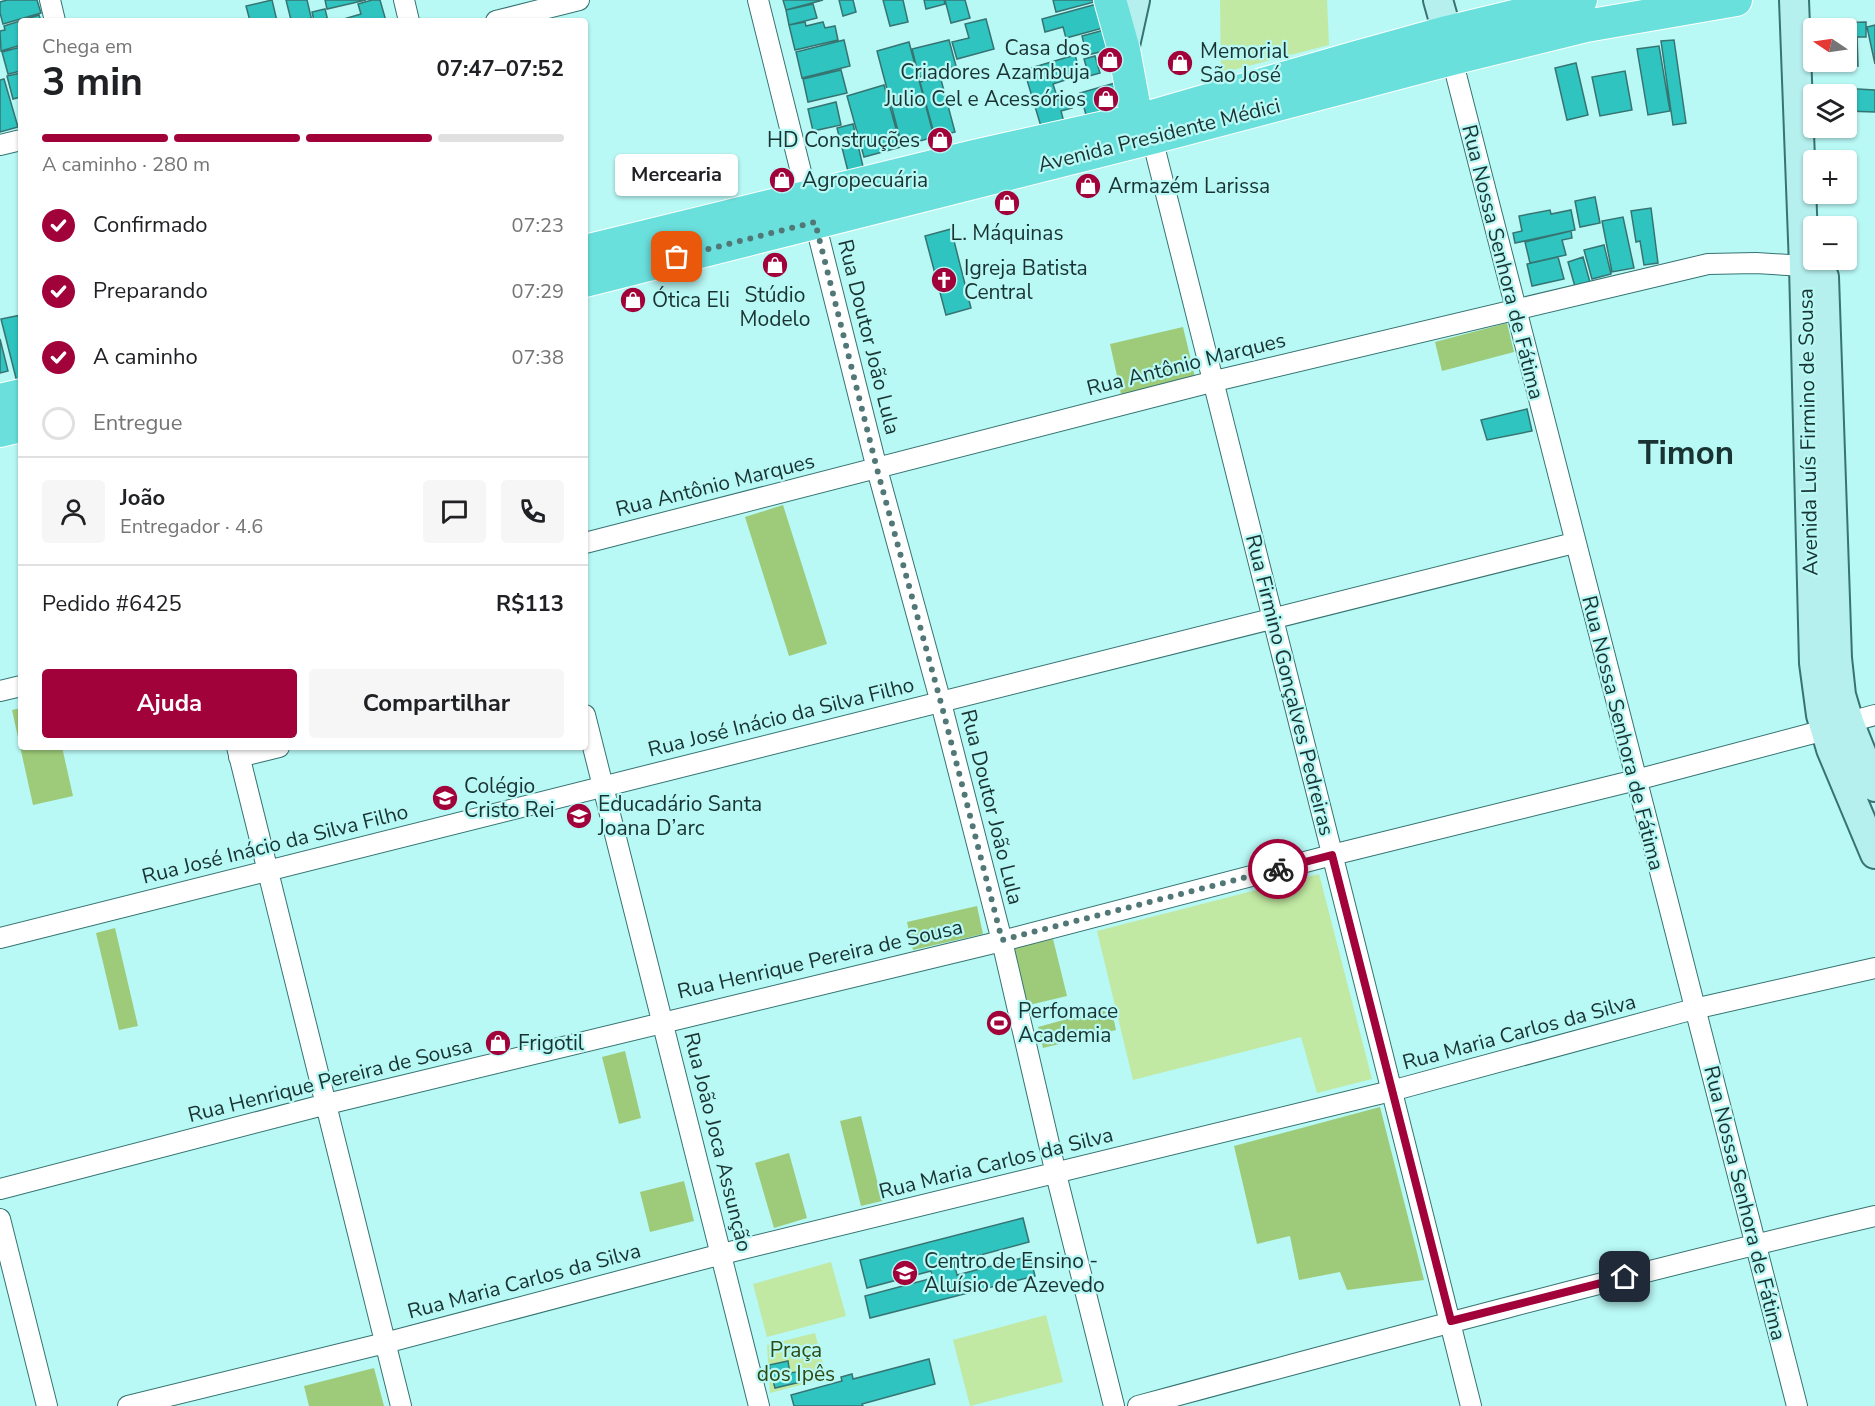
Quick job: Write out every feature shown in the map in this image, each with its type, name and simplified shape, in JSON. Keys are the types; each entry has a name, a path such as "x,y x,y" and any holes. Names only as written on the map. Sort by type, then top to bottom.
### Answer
{"main road":[{"name":"Rua Firmino Gonçalves Pedreiras","path":"1110,0 1145,129"},
{"path":"1124,50 1134,0"},
{"name":"Rua Nossa Senhora de Fátima","path":"1438,0 1449,45"},
{"name":"Avenida Presidente Médici","path":"588,250 811,209 1145,129 1583,9 1736,0"},
{"name":"Avenida Luís Firmino de Sousa","path":"1794,0 1810,216"},
{"path":"1812,0 1813,18"},
{"name":"Avenida Presidente Médici","path":"588,280 811,209"},
{"name":"Avenida Luís Firmino de Sousa","path":"1814,270 1823,563 1841,695 1875,788"},
{"path":"0,400 18,396"},
{"path":"0,431 18,427"},
{"name":"Avenida Luís Firmino de Sousa","path":"1850,722 1831,749 1875,854"}],"street":[{"path":"50,0 54,18"},
{"path":"404,0 409,18"},
{"path":"508,18 579,0"},
{"name":"Rua Doutor João Lula","path":"758,0 877,469 941,703 1002,940 1056,1174 1114,1406"},
{"name":"Rua Nossa Senhora de Fátima","path":"1449,45 1574,543 1797,1406"},
{"name":"Rua Firmino Gonçalves Pedreiras","path":"1145,129 1215,381 1471,1406"},
{"path":"0,145 18,141"},
{"name":"Rua Antônio Marques","path":"588,542 1215,381 1708,264 1803,263"},
{"name":"Rua José Inácio da Silva Filho","path":"0,938 1574,543"},
{"path":"0,691 18,687"},
{"name":"Rua Henrique Pereira de Sousa","path":"0,1189 327,1104 1002,940 1636,780 1850,722"},
{"name":"Rua João Joca Assunção","path":"588,727 664,1021 759,1406"},
{"path":"254,750 238,752 401,1406"},
{"name":"Rua Maria Carlos da Silva","path":"128,1406 386,1343 722,1254 1391,1091 1694,1009 1875,968"},
{"path":"1138,1406 1451,1321 1875,1216"},
{"path":"0,1219 47,1406"}],"green space":[{"path":"1220,0 1327,0 1329,45 1221,73"},
{"path":"1507,323 1514,352 1442,371 1435,342"},
{"path":"1183,327 1195,377 1121,394 1110,344"},
{"path":"783,505 827,644 789,656 745,517"},
{"path":"18,709 18,737 12,710"},
{"path":"21,750 63,750 73,796 33,805"},
{"path":"1319,874 1372,1079 1317,1093 1301,1037 1133,1080 1097,931"},
{"path":"977,906 983,934 913,950 907,922"},
{"path":"115,928 138,1026 119,1030 96,933"},
{"path":"1053,939 1067,996 1025,1006 1011,949"},
{"path":"1111,1007 1116,1030 1043,1048 1038,1027"},
{"path":"625,1051 641,1118 619,1124 602,1057"},
{"path":"1380,1107 1424,1280 1347,1290 1340,1272 1299,1280 1290,1236 1257,1244 1234,1146"},
{"path":"861,1116 882,1201 861,1206 840,1121"},
{"path":"789,1153 807,1218 774,1228 755,1163"},
{"path":"684,1181 694,1221 650,1232 640,1192"},
{"path":"831,1262 846,1316 767,1337 753,1284"},
{"path":"1046,1315 1063,1382 970,1406 953,1340"},
{"name":"Praça dos Ipês","path":"815,1333 827,1378 770,1393 767,1345"},
{"path":"374,1368 384,1406 309,1406 304,1386"}],"building":[{"path":"37,0 41,13 3,24 0,2"},
{"path":"272,0 276,18 249,18 246,6"},
{"path":"286,0 307,0 311,18 290,18"},
{"path":"325,0 366,0 327,9"},
{"path":"380,0 385,18 347,18 361,14 358,4"},
{"path":"783,0 823,0 786,10"},
{"path":"839,0 853,0 856,12 843,16"},
{"path":"883,0 903,0 908,22 890,26"},
{"path":"924,0 944,0 945,4 926,9"},
{"path":"945,0 965,0 970,18 951,23"},
{"path":"1053,0 1098,0 1098,1 1056,12"},
{"path":"813,4 817,18 789,25 786,10"},
{"path":"1097,4 1103,28 1066,38 1063,27 1045,32 1042,19"},
{"path":"325,9 327,18 313,18 312,12"},
{"path":"986,19 994,49 957,59 952,42 969,38 965,24"},
{"path":"18,22 18,46 1,51 0,31 5,30 4,26"},
{"path":"805,22 806,26 823,22 825,28 835,26 838,40 795,50 789,25"},
{"path":"1857,22 1866,22 1866,37 1857,37"},
{"path":"1875,25 1875,64 1867,27"},
{"path":"1108,29 1113,49 1087,55 1082,36"},
{"path":"844,40 850,66 802,78 796,52"},
{"path":"949,40 956,66 919,77 912,49"},
{"path":"1674,40 1686,123 1673,125 1661,41"},
{"path":"909,42 934,137 902,146 877,51"},
{"path":"1659,46 1670,111 1648,115 1637,49"},
{"path":"18,48 18,72 8,74 2,52"},
{"path":"1075,55 1081,75 1053,84 1058,100 1069,97 1072,108 1061,111 1065,126 1043,133 1024,70"},
{"path":"1095,56 1100,73 1089,76 1084,59"},
{"path":"1576,63 1588,115 1567,120 1555,68"},
{"path":"841,70 847,93 808,102 803,79"},
{"path":"1625,71 1632,110 1600,116 1592,77"},
{"path":"18,74 18,98 13,99 7,76"},
{"path":"940,76 955,132 935,137 920,82"},
{"path":"4,79 18,127 0,132 0,80"},
{"path":"1122,81 1128,104 1114,108 1116,114 1088,122 1080,93"},
{"path":"884,85 901,147 864,157 847,96"},
{"path":"1857,89 1875,90 1875,112 1857,111"},
{"path":"836,102 841,125 813,131 808,109"},
{"path":"853,124 865,175 850,179 837,128"},
{"path":"1595,197 1600,223 1580,227 1575,201"},
{"path":"1651,208 1658,263 1644,265 1640,241 1636,242 1631,211"},
{"path":"1550,210 1551,214 1571,210 1575,230 1515,243 1513,233 1522,231 1519,216"},
{"path":"1623,217 1634,268 1612,272 1602,221"},
{"path":"951,229 971,308 946,315 925,236"},
{"path":"1571,231 1572,238 1562,240 1566,255 1530,263 1525,242"},
{"path":"1604,245 1611,274 1592,279 1584,250"},
{"path":"1558,257 1564,279 1532,286 1527,264"},
{"path":"1583,257 1591,286 1576,290 1568,262"},
{"path":"18,316 18,386 1,319"},
{"path":"0,339 8,371 0,373"},
{"path":"1527,409 1532,431 1487,440 1481,420"},
{"path":"1023,1218 1029,1242 954,1262 957,1275 1030,1256 1035,1276 870,1318 865,1296 933,1278 931,1271 867,1288 860,1260"},
{"path":"929,1359 935,1384 862,1404 863,1406 794,1406 791,1395 842,1381 841,1377 852,1374 853,1379"},
{"path":"788,1361 790,1373 803,1371 805,1381 775,1388 769,1365"}],"way so far":[{"path":"677,257 815,222 877,469 941,703 1002,940 1278,869"}],"place":[{"name":"Casa dos Criadores Azambuja","path":"1110,60"},
{"name":"Memorial São José","path":"1180,63"},
{"name":"Julio Cel e Acessórios","path":"1106,99"},
{"name":"HD Construções","path":"940,140"},
{"name":"Agropecuária","path":"782,180"},
{"name":"Armazém Larissa","path":"1088,186"},
{"name":"L. Máquinas","path":"1007,203"},
{"name":"Mercearia","path":"677,257"},
{"name":"Stúdio Modelo","path":"775,265"},
{"name":"Igreja Batista Central","path":"944,280"},
{"name":"Ótica Eli","path":"633,300"},
{"name":"Colégio Cristo Rei","path":"445,798"},
{"name":"Educadário Santa Joana D’arc","path":"579,816"},
{"name":"Perfomace Academia","path":"999,1023"},
{"name":"Frigotil","path":"498,1043"},
{"name":"Centro de Ensino - Aluísio de Azevedo","path":"905,1273"}],"district":[{"name":"Timon","path":"1686,453"}],"route":[{"path":"1278,869 1332,855 1451,1321 1625,1277"}]}
